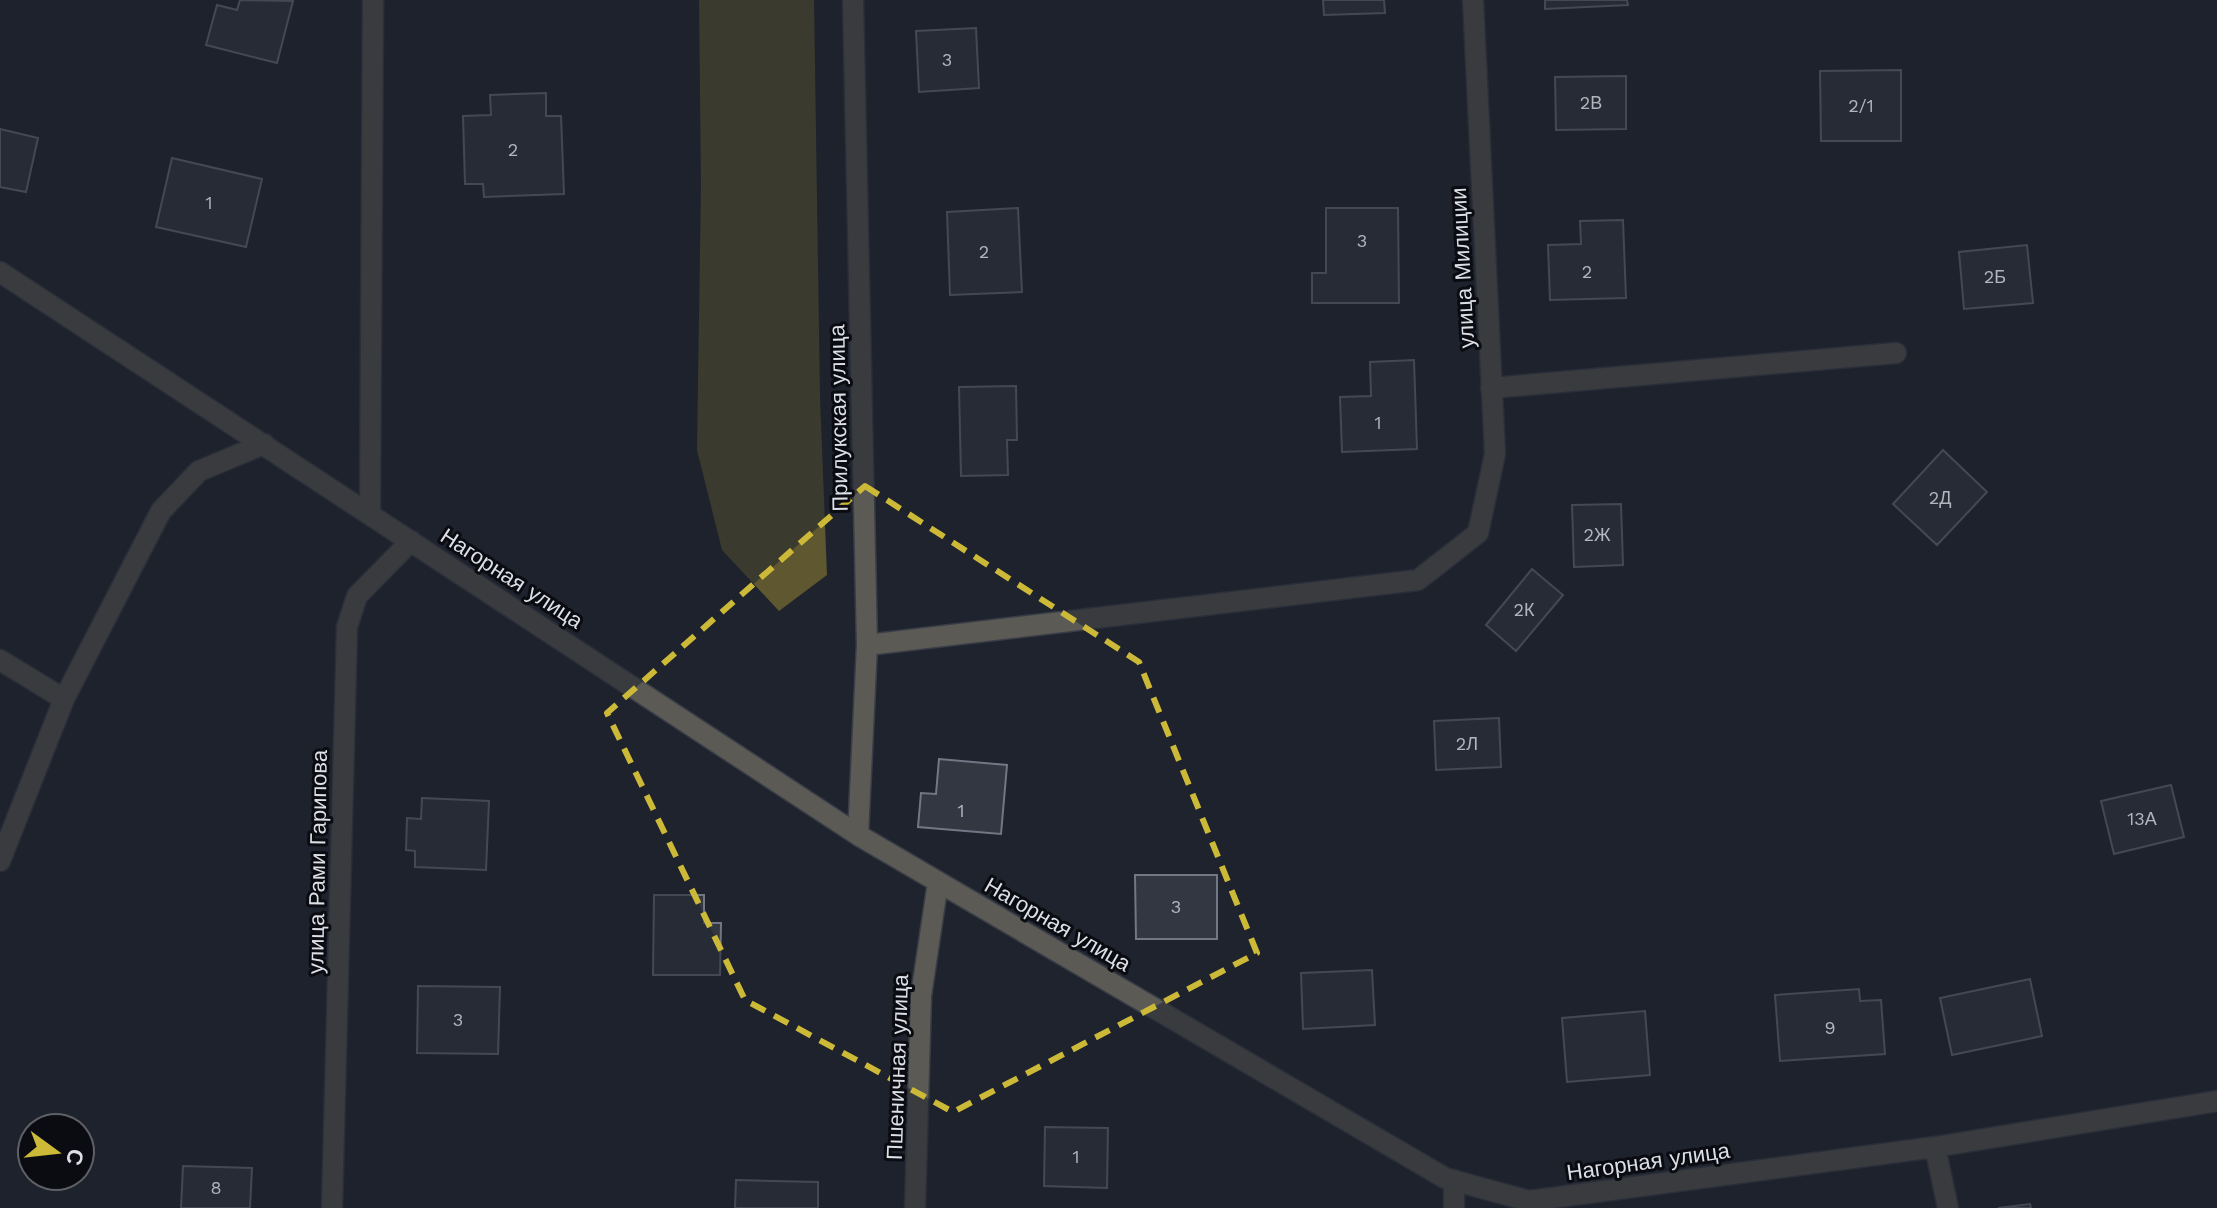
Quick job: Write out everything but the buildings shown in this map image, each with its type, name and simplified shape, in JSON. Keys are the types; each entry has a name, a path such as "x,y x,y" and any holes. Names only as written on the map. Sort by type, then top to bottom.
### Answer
{"street":[{"path":"370,513 373,0"},
{"name":"Прилукская улица","path":"853,0 867,645 858,835"},
{"name":"улица Милиции","path":"867,645 1418,580 1478,533 1495,454 1473,0"},
{"name":"Нагорная улица","path":"0,272 858,835 1445,1178 1529,1201 1935,1147 2217,1101"},
{"path":"1491,388 1896,353"},
{"path":"0,861 64,699 161,511 199,471 264,444"},
{"name":"улица Рами Гарипова","path":"332,1208 347,627 357,596 411,541"},
{"path":"0,660 64,699"},
{"name":"Пшеничная улица","path":"915,1208 921,996 938,882"},
{"path":"1935,1147 1948,1208"},
{"path":"1454,1180 1454,1208"}],"highlighted area":[{"path":"865,486 1139,662 1257,953 953,1112 745,1000 607,713"}],"shaded area":[{"path":"699,0 814,0 820,398 827,575 779,611 722,550 697,450 701,185"}]}
